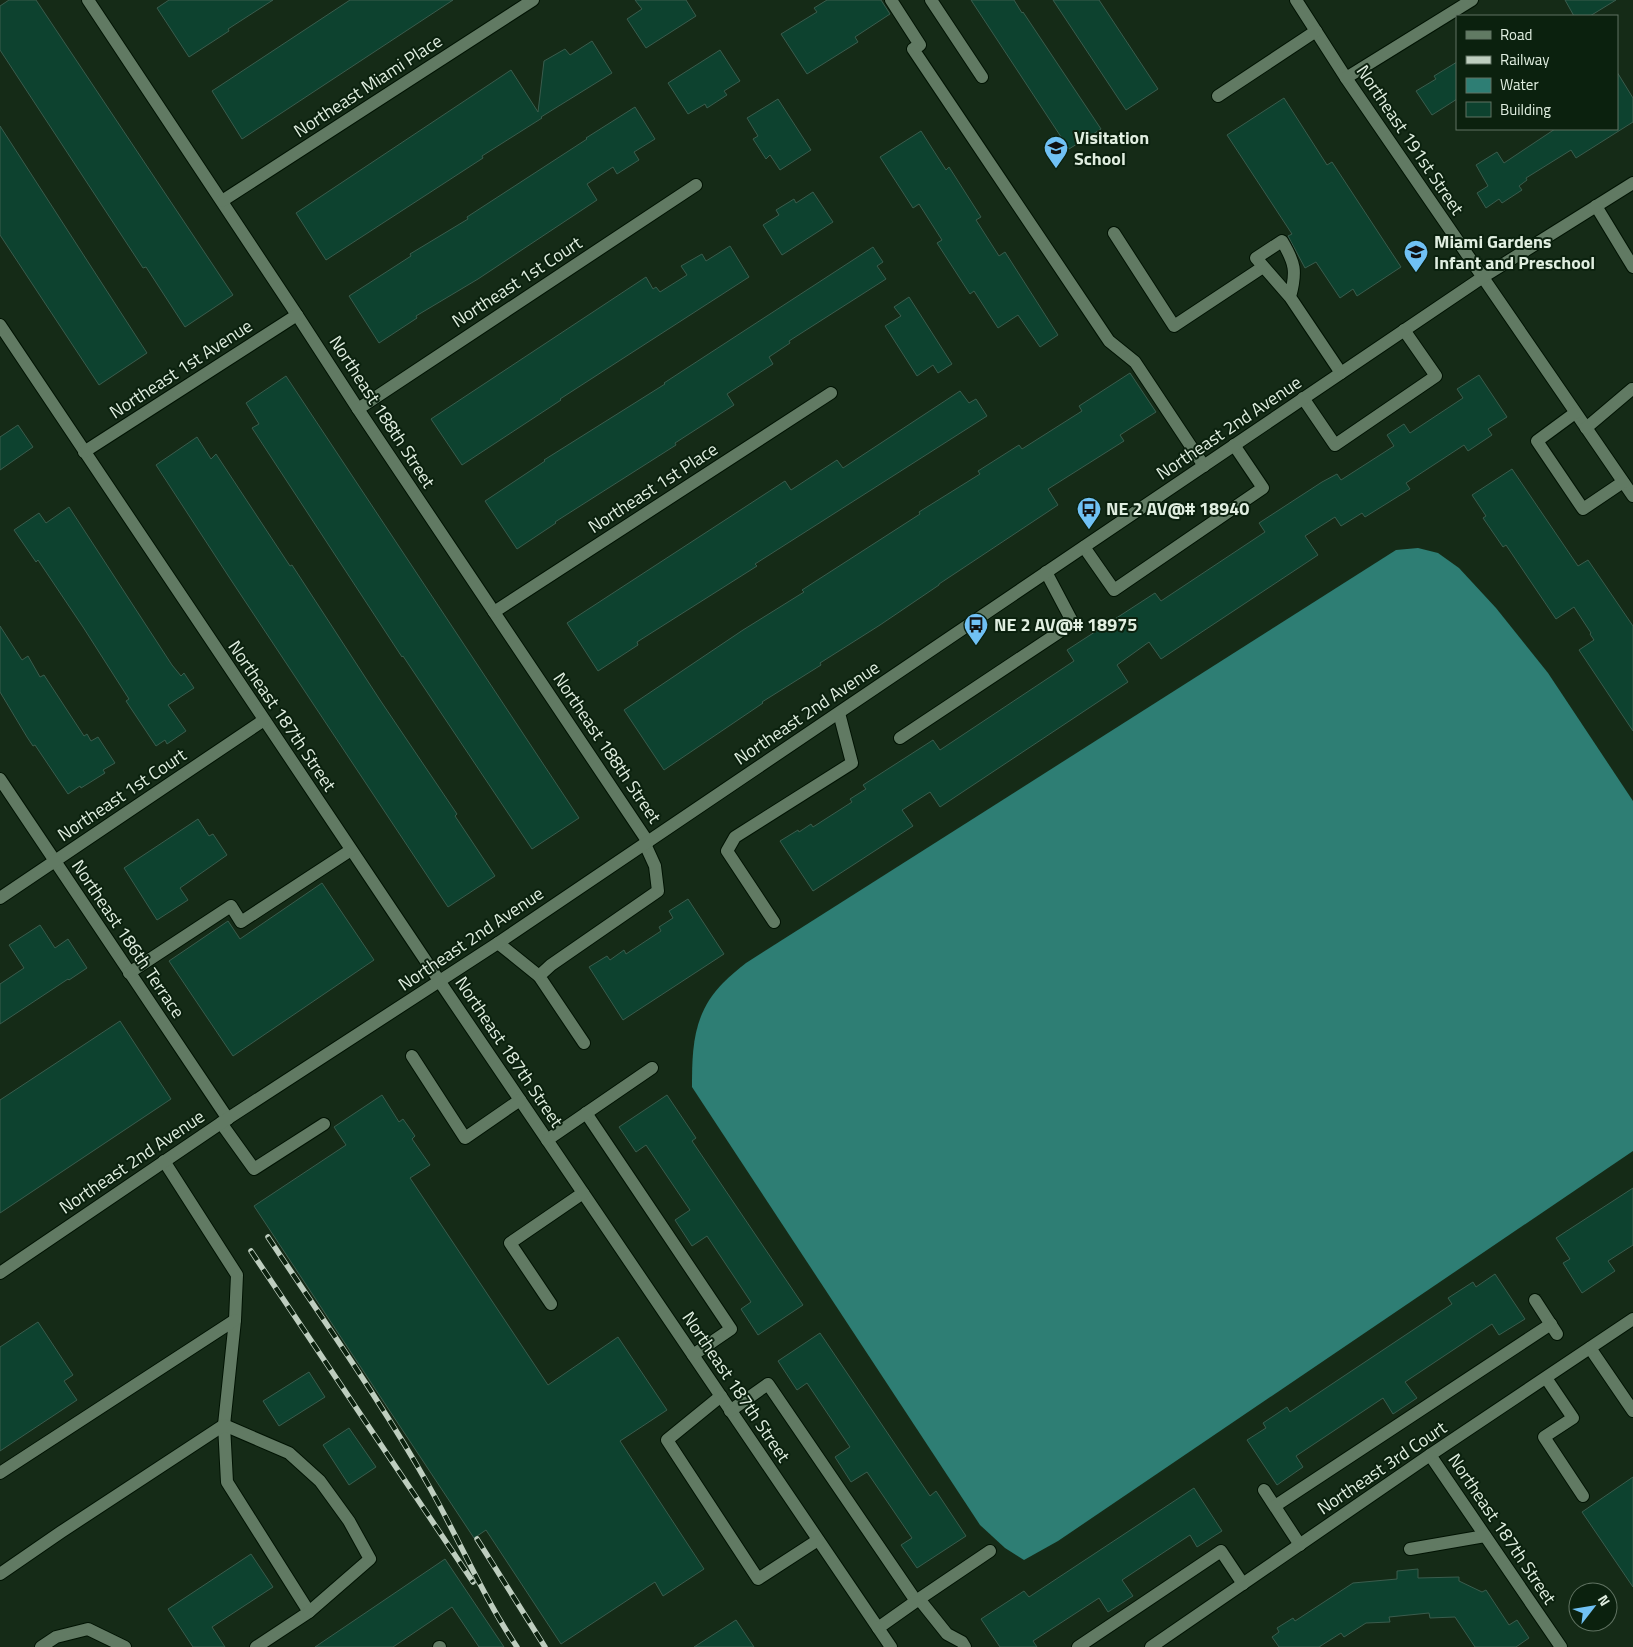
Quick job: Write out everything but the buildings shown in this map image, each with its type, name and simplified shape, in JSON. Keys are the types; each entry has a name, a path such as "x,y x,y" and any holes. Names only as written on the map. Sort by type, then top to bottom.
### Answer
{"street":[{"name":"Northeast 188th Street","path":"88,0 647,843 655,866 658,891 551,965 539,976"},
{"name":"Northeast Miami Place","path":"222,201 534,0"},
{"path":"891,0 920,45 913,49 1109,341 1135,362 1204,466"},
{"path":"931,0 982,77"},
{"name":"Northeast 191st Street","path":"1296,0 1346,78 1633,496"},
{"path":"1346,78 1472,0"},
{"path":"1218,96 1316,31"},
{"name":"Northeast 2nd Avenue","path":"0,1273 224,1121 440,982 647,843 1483,277 1633,183"},
{"name":"Northeast 1st Court","path":"358,409 696,185"},
{"path":"1596,206 1633,266"},
{"path":"1114,233 1174,326 1263,266"},
{"path":"1290,297 1295,279 1292,259 1282,241 1256,258 1290,297 1341,373"},
{"name":"Northeast 1st Avenue","path":"84,452 297,315"},
{"name":"Northeast 187th Street","path":"0,325 351,850 891,1647"},
{"path":"1303,398 1335,445 1436,376 1404,330"},
{"path":"1586,428 1633,390"},
{"name":"Northeast 1st Place","path":"494,612 831,393"},
{"path":"1575,413 1537,440 1584,509 1623,482"},
{"path":"1084,547 1114,590 1263,488 1234,446"},
{"path":"900,738 1073,623 1046,572"},
{"path":"774,922 727,851 734,837 852,763 839,713"},
{"name":"Northeast 1st Court","path":"0,898 264,720"},
{"name":"Northeast 186th Terrace","path":"0,779 129,973 254,1170 324,1124"},
{"path":"129,973 231,906 241,922 351,850"},
{"path":"498,943 539,976 584,1043"},
{"path":"412,1056 465,1138 520,1100"},
{"path":"547,1140 652,1068"},
{"path":"586,1113 731,1329 693,1355"},
{"path":"164,1162 237,1275 235,1320 224,1425 227,1482 309,1612"},
{"path":"551,1304 510,1243 583,1193"},
{"path":"1276,1506 1554,1329 1535,1300"},
{"name":"Northeast 3rd Court","path":"1151,1647 1430,1455 1633,1319"},
{"path":"0,1473 235,1320"},
{"path":"1590,1348 1633,1411"},
{"path":"1546,1378 1573,1418 1544,1437 1583,1496"},
{"path":"730,1410 768,1384 918,1600 947,1634 962,1642 965,1647"},
{"path":"721,1396 667,1440 758,1579 818,1540"},
{"path":"0,1574 224,1425"},
{"path":"224,1425 289,1453 320,1480 349,1521 370,1558 309,1612 256,1647"},
{"name":"Northeast 187th Street","path":"1430,1455 1561,1647"},
{"path":"1264,1490 1300,1545"},
{"path":"1410,1549 1485,1536"},
{"path":"878,1628 990,1551"},
{"path":"1078,1647 1221,1551 1243,1584"},
{"path":"41,1647 56,1637 88,1629 125,1646"}],"water":[{"path":"1418,548 1438,553 1459,568 1496,608 1548,673 1633,801 1633,1151 1058,1541 1024,1560 1005,1548 980,1525 692,1087 694,1045 700,1019 713,994 746,963 1396,550"}],"railway":[{"path":"268,1237 372,1392 411,1456 441,1508 493,1609 517,1647"},
{"path":"251,1251 473,1582"},
{"path":"477,1539 545,1647"}],"place":[{"name":"Visitation School","path":"1056,169"},
{"name":"Miami Gardens Infant and Preschool","path":"1416,273"},
{"name":"NE 2 AV@# 18940","path":"1089,530"},
{"name":"NE 2 AV@# 18975","path":"976,646"}]}
